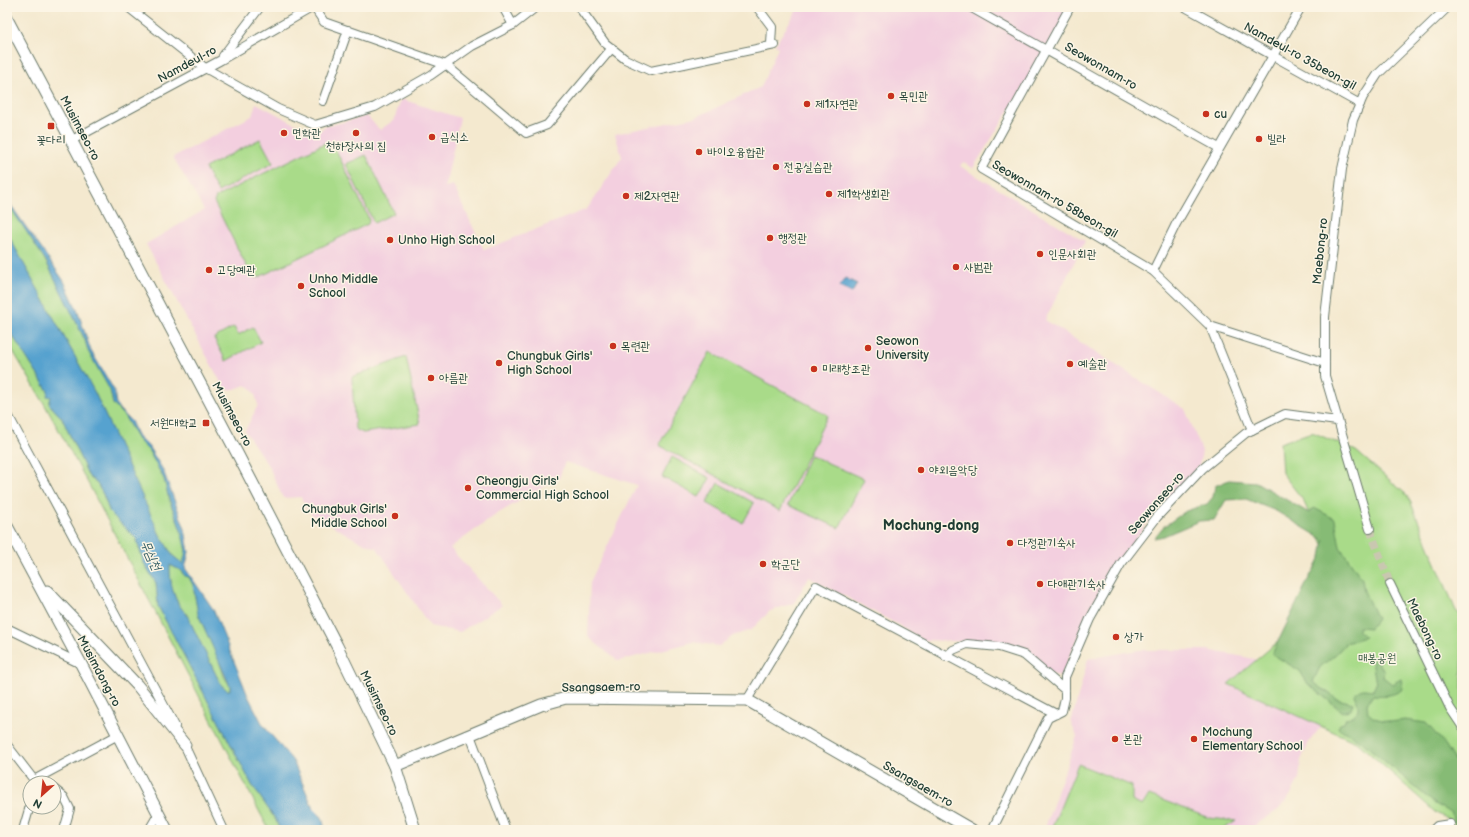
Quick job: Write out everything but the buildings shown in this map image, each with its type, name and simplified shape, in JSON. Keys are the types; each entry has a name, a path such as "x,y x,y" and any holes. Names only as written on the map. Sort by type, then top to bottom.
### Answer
{"street":[{"path":"128,7 185,54 205,68 278,110 315,125 375,107 431,75 472,46 513,25 536,7"},
{"path":"220,60 260,7"},
{"path":"503,7 513,25"},
{"path":"580,7 605,43 625,59 651,70 775,45 771,44 772,27 757,7"},
{"name":"Seowonnam-ro","path":"970,7 1219,148"},
{"path":"1048,50 1070,7"},
{"name":"Namdeul-ro 35beon-gil","path":"1185,7 1273,54 1360,104"},
{"path":"1252,430 1210,326 1153,271 1176,224 1301,7"},
{"name":"Maebong-ro","path":"1370,529 1325,376 1325,317 1338,199 1346,146 1353,120 1360,104 1378,74 1448,7"},
{"name":"Namdeul-ro","path":"72,140 220,60 310,8 324,22 446,65"},
{"name":"Musimseo-ro","path":"7,19 338,646 396,766 415,830"},
{"path":"323,101 348,30"},
{"path":"446,65 526,133 547,125 612,48"},
{"name":"Seowonnam-ro 58beon-gil","path":"1048,50 981,169 1153,271"},
{"path":"1210,326 1325,363"},
{"path":"7,413 185,746 224,830"},
{"name":"Seowonseo-ro","path":"992,830 1048,718 1062,711 1065,677 1087,626 1122,564 1157,518 1202,469 1252,430 1284,414 1337,421"},
{"name":"Musimdong-ro","path":"7,526 81,664 167,830"},
{"path":"36,581 137,685 185,746"},
{"name":"Maebong-ro","path":"1390,584 1450,708 1462,726"},
{"path":"748,700 816,586 946,657 1056,714"},
{"path":"7,628 81,664"},
{"path":"946,657 953,650 967,644 999,647 1024,655 1065,690"},
{"name":"Ssangsaem-ro","path":"396,766 541,705 566,698 748,700 972,830"},
{"path":"48,775 118,735"},
{"path":"470,735 506,830"},
{"path":"7,746 30,775"},
{"path":"62,795 70,809 64,830"},
{"path":"149,830 159,813"},
{"path":"23,830 27,815"},
{"path":"1433,830 1437,826 1450,824"}],"shaded area":[{"name":"Seowon University","path":"799,7 1074,7 973,168 963,162 960,166 1085,241 1045,320 1185,409 1202,451 1199,466 1153,515 1118,562 1087,618 1060,677 1048,672 1014,646 980,642 923,640 895,623 809,577 794,603 770,611 751,630 733,636 719,646 693,642 618,661 588,637 590,582 637,485 565,462 559,478 497,514 450,548 502,605 460,632 430,626 377,548 361,542 308,512 301,497 283,498 269,467 245,431 258,405 255,394 250,387 245,385 235,389 225,390 146,244 204,210 173,157 252,116 256,103 316,135 324,127 367,116 380,130 394,120 401,99 460,118 445,187 453,185 484,250 587,209 622,157 615,134 696,117 761,87 778,47 775,45"},
{"name":"Mochung Elementary School","path":"1139,650 1207,650 1265,661 1323,724 1309,742 1301,760 1299,779 1290,796 1278,810 1248,830 1044,830 1077,736 1071,723 1088,659"}],"green space":[{"path":"260,139 273,163 218,192 205,168"},
{"path":"325,143 334,147 336,150 369,219 368,224 257,278 251,275 214,202 216,197"},
{"path":"366,155 394,213 374,223 346,164"},
{"path":"7,201 40,251 57,282 85,340 88,351 110,390 113,404 125,417 138,440 149,451 164,479 169,499 181,530 186,551 183,564 173,556 160,535 95,393 7,233"},
{"path":"7,327 48,391 51,397 49,404 62,418 89,477 96,482 103,494 110,513 136,538 144,563 156,583 158,606 252,785 276,820 280,830 269,830 89,485 41,398 7,341"},
{"path":"234,327 238,335 253,327 261,342 226,361 214,338"},
{"path":"710,352 828,415 780,511 659,445"},
{"path":"406,357 420,424 363,433 355,429 352,377"},
{"name":"매봉공원","path":"1312,432 1356,451 1408,496 1456,611 1462,616 1462,826 1436,813 1358,743 1228,684 1287,634 1326,551 1303,500 1282,473 1280,443"},
{"path":"810,455 864,479 839,528 788,505"},
{"path":"672,457 710,478 699,497 662,477"},
{"path":"1229,480 1256,482 1309,513 1314,508 1335,519 1340,547 1362,579 1364,591 1377,619 1370,628 1358,627 1358,631 1365,637 1346,643 1336,654 1320,667 1313,682 1337,699 1353,703 1351,709 1343,712 1308,684 1300,671 1272,654 1309,578 1321,557 1324,540 1276,511 1246,499 1226,500 1214,520 1199,521 1164,536 1154,538 1163,527 1186,511 1207,504 1213,497 1215,486"},
{"path":"718,483 754,503 743,523 707,503"},
{"path":"170,565 180,570 185,576 189,577 193,585 198,614 217,655 224,676 230,686 230,690 227,690 221,685 186,613 175,597 171,584"},
{"path":"1374,656 1384,671 1383,677 1392,684 1401,679 1403,689 1389,695 1373,695 1367,704 1368,713 1374,718 1390,722 1405,720 1426,723 1444,743 1462,771 1462,830 1449,830 1454,825 1454,819 1450,812 1435,804 1361,741 1338,728 1340,724 1344,723 1346,718 1357,713 1358,707 1354,695 1356,692 1365,689 1373,690 1376,684 1372,660"},
{"path":"1078,764 1132,786 1132,801 1142,806 1149,795 1209,818 1236,821 1222,830 1051,830"}],"water":[{"name":"무심천","path":"7,196 12,207 64,281 77,309 91,351 114,390 116,404 131,421 137,435 148,446 163,470 185,529 189,552 185,568 213,609 248,696 263,725 293,761 313,808 322,817 325,830 280,830 276,820 252,785 158,606 156,583 144,563 136,538 110,513 103,494 96,482 89,477 62,418 49,404 51,397 47,396 48,391 7,327 7,233 95,393 160,535 173,556 183,564 186,551 181,530 169,499 164,479 149,451 138,440 125,417 113,404 110,390 88,351 85,340 46,261 8,204","holes":["170,565 180,570 185,576 189,577 193,585 198,614 230,686 230,690 227,690 221,685 186,613 175,598 170,578"]},
{"path":"845,278 857,284 852,293 839,287"}],"tunnel":[{"path":"1370,529 1390,584"}],"place":[{"name":"목민관","path":"891,96"},
{"name":"제1자연관","path":"807,104"},
{"name":"cu","path":"1206,114"},
{"name":"꽃다리","path":"51,126"},
{"name":"면학관","path":"284,133"},
{"name":"천하장사의 집","path":"356,133"},
{"name":"급식소","path":"432,137"},
{"name":"빌라","path":"1259,139"},
{"name":"바이오융합관","path":"699,152"},
{"name":"전공실습관","path":"776,167"},
{"name":"제1학생회관","path":"829,194"},
{"name":"제2자연관","path":"626,196"},
{"name":"행정관","path":"770,238"},
{"name":"Unho High School","path":"390,240"},
{"name":"인문사회관","path":"1040,254"},
{"name":"사범관","path":"956,267"},
{"name":"고당예관","path":"209,270"},
{"name":"Unho Middle School","path":"301,286"},
{"name":"목련관","path":"613,346"},
{"name":"Seowon University","path":"868,348"},
{"name":"Chungbuk Girls' High School","path":"499,363"},
{"name":"예술관","path":"1070,364"},
{"name":"미래창조관","path":"814,369"},
{"name":"아름관","path":"431,378"},
{"name":"서원대학교","path":"206,423"},
{"name":"야외음악당","path":"921,470"},
{"name":"Cheongju Girls' Commercial High School","path":"468,488"},
{"name":"Chungbuk Girls' Middle School","path":"395,516"},
{"name":"다정관기숙사","path":"1010,543"},
{"name":"학군단","path":"763,564"},
{"name":"다애관기숙사","path":"1040,584"},
{"name":"상가","path":"1116,637"},
{"name":"본관","path":"1115,739"},
{"name":"Mochung Elementary School","path":"1194,739"}],"district":[{"name":"Mochung-dong","path":"931,525"}]}
